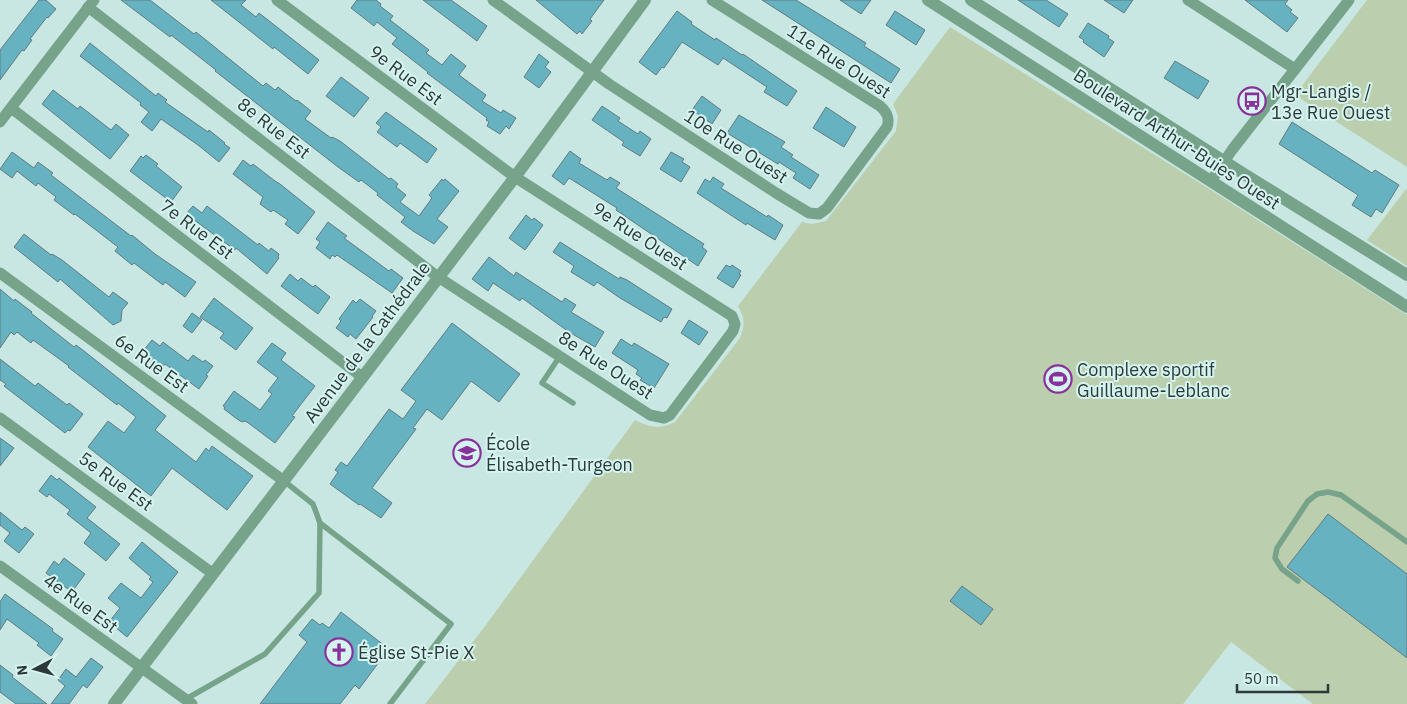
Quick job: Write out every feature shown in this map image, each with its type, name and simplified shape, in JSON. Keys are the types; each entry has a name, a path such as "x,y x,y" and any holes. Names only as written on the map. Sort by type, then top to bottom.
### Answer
{"street":[{"name":"9e Rue Est","path":"276,0 515,177"},
{"name":"10e Rue Ouest","path":"493,0 591,72 809,213 819,214 827,208 854,174"},
{"name":"Avenue de la Cathédrale","path":"114,704 515,177 645,0"},
{"name":"11e Rue Ouest","path":"712,0 885,110 888,118 887,127 854,174"},
{"name":"Boulevard Arthur-Buies Ouest","path":"928,0 1407,307"},
{"name":"Boulevard Arthur-Buies Ouest","path":"971,0 1407,275"},
{"path":"1188,0 1295,69"},
{"path":"1211,181 1224,161 1349,0"},
{"path":"0,122 91,4"},
{"name":"8e Rue Est","path":"91,4 438,277"},
{"name":"7e Rue Est","path":"11,108 362,377"},
{"name":"9e Rue Ouest","path":"515,177 732,316 735,324 733,331"},
{"name":"6e Rue Est","path":"0,273 284,481"},
{"name":"8e Rue Ouest","path":"438,277 650,415 664,418 672,413 733,331"},
{"name":"5e Rue Est","path":"0,418 212,573"},
{"name":"4e Rue Est","path":"0,566 189,702"}],"lane":[{"path":"560,356 542,383 573,403"},
{"path":"189,702 265,654 319,593 320,523 313,504 284,481"},
{"path":"1298,581 1282,570 1275,558 1277,548 1308,501 1317,494 1328,492 1341,495 1407,542"},
{"path":"320,523 451,624 390,704"}],"green space":[{"path":"1367,0 1407,0 1407,167 1295,95"},
{"name":"Complexe sportif Guillaume-Leblanc","path":"950,27 1407,315 1407,704 1313,704 1231,642 1183,704 425,704 486,625 635,420 655,427 675,422 740,338 744,322 738,306 802,222 812,224 826,221 896,131 898,116 893,104"},
{"path":"1407,188 1407,266 1367,240"}],"building":[{"path":"39,0 46,0 56,9 47,17 30,39 32,40 24,51 22,50 0,80 0,50"},
{"path":"121,0 150,0 194,34 196,32 263,86 266,83 275,90 278,87 297,100 311,111 305,119 331,138 340,141 398,184 396,187 406,195 400,202 419,216 432,198 429,195 442,179 443,181 445,179 459,191 437,219 448,227 434,244 413,231 401,222 405,217 377,195 378,193 361,180 359,182 338,167 171,35 170,37"},
{"path":"211,0 246,0 241,5 256,17 259,13 319,60 308,74"},
{"path":"357,0 376,0 381,4 380,6 393,16 390,20 429,50 426,53 442,65 451,54 466,66 459,75 486,95 482,101 501,113 503,110 516,118 509,129 506,126 500,134 487,126 489,122 486,120 487,118 392,44 397,38 377,22 374,26 351,8"},
{"path":"423,0 451,0 487,26 477,41"},
{"path":"536,0 604,0 582,34 580,31 577,34"},
{"path":"762,0 796,0 866,43 864,46 900,69 891,83"},
{"path":"840,0 871,0 861,14"},
{"path":"1018,0 1046,0 1068,14 1059,27"},
{"path":"1104,0 1133,0 1124,13"},
{"path":"1245,0 1288,0 1285,4 1292,10 1290,12 1298,18 1287,32"},
{"path":"677,11 692,22 691,24 715,40 716,38 743,54 797,91 787,106 764,92 767,87 723,58 718,65 682,42 664,68 662,67 656,75 639,62"},
{"path":"895,11 925,30 916,45 886,25"},
{"path":"1088,23 1109,36 1108,38 1114,42 1104,57 1079,37"},
{"path":"90,43 156,96 158,93 167,100 165,102 208,132 209,130 225,143 230,148 219,162 161,119 152,131 141,122 149,112 140,105 141,103 80,56"},
{"path":"539,54 549,62 545,67 551,72 539,88 524,77"},
{"path":"1175,61 1209,81 1198,99 1164,78"},
{"path":"341,77 369,98 354,117 326,96"},
{"path":"53,90 78,109 80,106 111,130 116,124 129,135 110,159 42,104"},
{"path":"702,96 721,110 712,124 692,110"},
{"path":"602,106 620,118 618,121 638,134 640,131 651,139 640,156 622,145 624,142 592,120"},
{"path":"826,107 856,127 844,147 813,128"},
{"path":"386,112 437,149 427,163 400,143 397,147 377,132 381,127 376,123"},
{"path":"739,115 785,142 781,147 793,155 791,157 819,175 810,189 793,178 796,173 727,133"},
{"path":"1292,122 1372,173 1375,170 1399,185 1382,213 1376,209 1371,217 1352,205 1358,195 1279,144"},
{"path":"570,151 581,159 579,163 607,180 610,177 620,183 616,188 704,244 702,247 707,251 698,266 616,210 617,208 569,178 564,185 552,176"},
{"path":"12,152 34,168 38,162 53,173 51,175 131,236 196,282 185,297 165,282 163,285 134,263 132,265 115,251 118,247 54,200 56,197 38,183 36,186 17,171 12,178 0,169"},
{"path":"671,152 684,159 682,162 690,167 681,182 660,169"},
{"path":"146,155 158,164 156,166 182,187 171,202 130,171 141,156 143,158"},
{"path":"243,160 251,166 253,164 315,212 298,234 285,224 288,220 260,204 263,197 233,174"},
{"path":"713,177 724,184 721,188 783,225 775,240 747,223 746,225 697,193 705,179 710,182"},
{"path":"193,206 202,213 207,206 258,245 259,243 269,251 271,248 279,254 279,258 267,274 236,248 235,250 186,214"},
{"path":"526,215 543,225 525,250 509,238"},
{"path":"328,222 347,236 344,238 389,271 391,269 403,278 392,293 337,255 335,257 332,255 330,259 316,248 320,242 316,239"},
{"path":"24,234 51,255 62,260 109,297 113,292 128,303 122,310 121,321 113,325 60,279 58,282 14,247"},
{"path":"560,242 619,279 620,277 627,280 672,309 667,318 664,317 661,322 597,282 594,286 571,272 574,266 553,252"},
{"path":"489,257 514,276 516,272 562,302 565,298 576,305 571,312 604,332 595,347 569,332 522,298 520,301 493,283 488,291 472,279"},
{"path":"726,265 730,267 732,265 741,271 739,274 741,275 733,288 717,278"},
{"path":"290,274 298,281 301,278 313,287 315,285 330,297 318,314 281,286"},
{"path":"0,289 14,301 15,299 32,312 74,347 76,345 84,351 166,416 155,430 196,462 206,448 209,451 212,446 253,476 227,510 172,468 151,496 88,447 108,421 124,433 136,417 118,403 117,405 33,340 31,343 17,332 14,335 11,332 0,348"},
{"path":"214,298 253,328 236,350 220,338 224,333 200,317"},
{"path":"360,299 376,311 356,339 350,334 348,337 336,328 341,321 339,319 353,300 356,303"},
{"path":"192,313 202,320 192,333 183,326"},
{"path":"689,320 708,332 699,345 681,333"},
{"path":"452,323 520,374 499,402 471,381 442,420 427,409 413,428 416,429 372,488 392,503 381,518 330,484 338,472 335,470 341,462 347,466 389,409 403,419 416,401 401,390"},
{"path":"621,339 632,346 634,343 669,364 654,388 640,380 642,378 636,374 638,370 612,353"},
{"path":"152,340 160,346 163,342 188,361 193,355 213,366 199,389 165,364 160,370 148,361 151,357 143,351"},
{"path":"272,343 286,353 281,360 315,386 292,416 295,417 275,443 247,422 237,419 224,409 225,407 223,406 234,391 260,410 272,394 268,391 278,378 257,362"},
{"path":"0,359 35,386 38,383 67,405 69,403 83,414 70,431 68,430 65,433 4,386 6,384 0,380"},
{"path":"0,438 14,448 0,466"},
{"path":"51,475 57,480 59,478 96,507 87,518 120,544 106,561 84,543 91,533 67,514 70,510 49,494 47,497 39,491"},
{"path":"0,512 22,530 25,527 34,534 19,553 4,541 10,533 0,525"},
{"path":"1328,514 1407,574 1407,658 1287,567"},
{"path":"142,542 178,572 127,637 109,622 120,608 108,598 121,583 141,598 153,582 149,579 151,577 129,558"},
{"path":"64,558 85,574 72,592 46,573 54,561 59,565"},
{"path":"962,586 993,609 981,625 950,601"},
{"path":"5,594 53,629 52,631 63,639 51,656 37,645 39,643 7,619 0,630 0,602"},
{"name":"Église St-Pie X","path":"341,612 385,646 375,659 379,662 359,689 355,685 340,704 260,704 307,642 299,635 312,619 320,625 322,623 329,628"},
{"path":"91,658 103,667 87,688 83,685 69,704 51,704 65,686 58,680 66,669 76,677"},
{"path":"0,665 13,675 12,677 47,704 16,704 0,692"}],"place":[{"name":"Mgr-Langis / 13e Rue Ouest","path":"1252,101"},
{"name":"Complexe sportif Guillaume-Leblanc","path":"1058,379"},
{"name":"École Élisabeth-Turgeon","path":"467,453"},
{"name":"Église St-Pie X","path":"339,652"}]}
